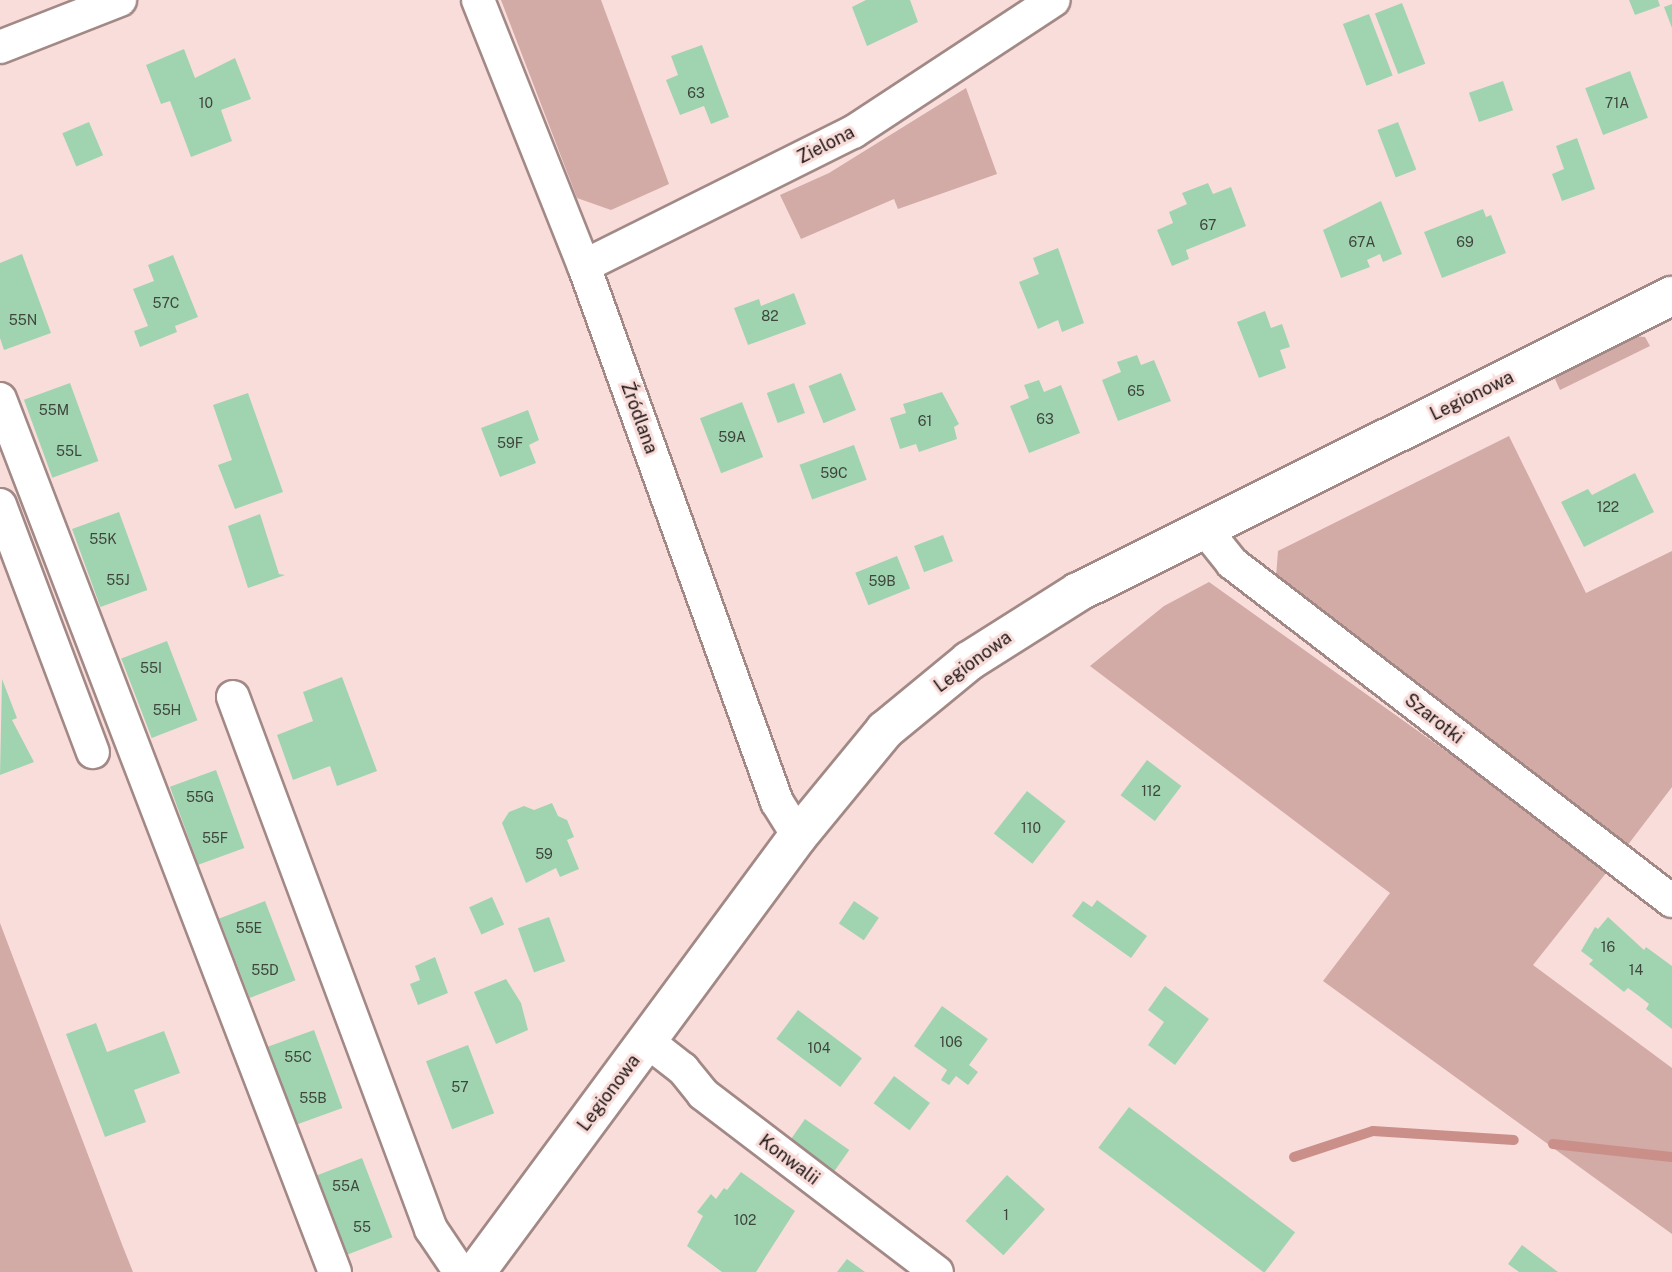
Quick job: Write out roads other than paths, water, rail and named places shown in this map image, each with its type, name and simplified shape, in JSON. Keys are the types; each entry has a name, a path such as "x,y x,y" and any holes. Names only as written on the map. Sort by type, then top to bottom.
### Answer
{"main road":[{"name":"Legionowa","path":"476,1272 799,836 885,730 969,661 1078,592 1672,296"}],"street":[{"path":"0,47 120,0"},
{"name":"Źródlana","path":"478,0 584,266 776,802 799,836"},
{"name":"Zielona","path":"584,266 853,131 1054,0"},
{"path":"0,399 335,1272"},
{"path":"0,505 93,752"},
{"name":"Szarotki","path":"1204,528 1232,563 1672,901"},
{"path":"233,697 431,1229 460,1272"},
{"name":"Konwalii","path":"647,1041 683,1069 703,1094 937,1272"}],"waterway":[{"path":"1294,1157 1373,1131 1514,1140"},
{"path":"1553,1144 1671,1157"}]}
